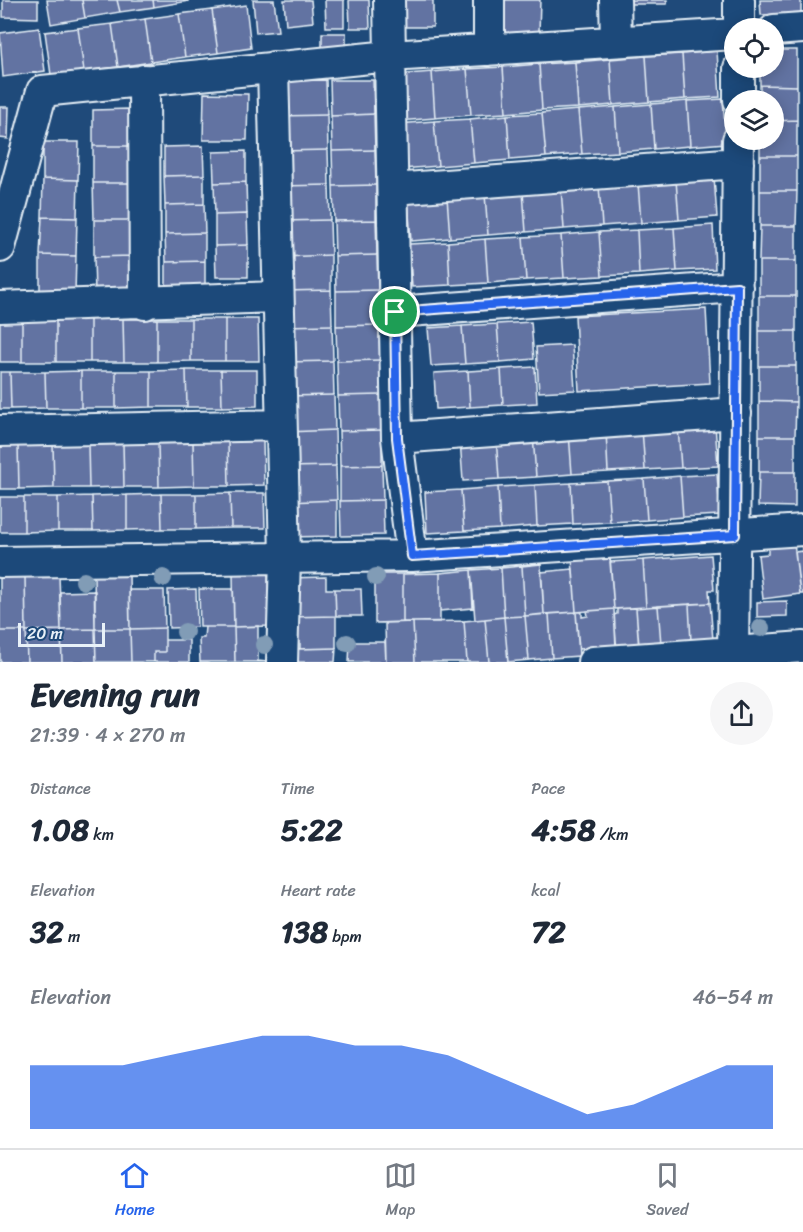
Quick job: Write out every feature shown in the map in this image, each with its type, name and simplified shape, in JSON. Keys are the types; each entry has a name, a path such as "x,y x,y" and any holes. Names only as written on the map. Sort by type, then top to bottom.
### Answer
{"street":[{"path":"389,0 397,438 412,556"},
{"path":"489,0 489,50"},
{"path":"615,0 616,41"},
{"path":"739,0 739,18"},
{"path":"784,29 803,28"},
{"path":"0,247 42,91 390,56 724,35"},
{"path":"273,67 285,557 282,662"},
{"path":"144,80 145,304"},
{"path":"393,189 738,151 733,657"},
{"path":"395,312 737,287"},
{"path":"0,307 145,304 278,297"},
{"path":"397,438 736,413"},
{"path":"0,431 281,425"},
{"path":"0,562 412,556 803,530"},
{"path":"608,661 733,657 803,647"}],"building":[{"path":"3,0 38,0 38,18 3,17"},
{"path":"47,0 82,0 85,18 51,24"},
{"path":"82,0 117,0 120,12 85,18"},
{"path":"117,0 153,0 154,7 120,12"},
{"path":"153,0 188,0 188,1 154,7"},
{"path":"253,0 274,0 278,31 256,33"},
{"path":"284,0 311,0 313,22 286,25"},
{"path":"325,0 344,0 344,27 326,27"},
{"path":"349,0 369,0 370,28 350,28"},
{"path":"399,0 433,0 433,27 398,27"},
{"path":"502,0 540,0 539,33 502,33"},
{"path":"622,0 667,0 667,4 622,4"},
{"path":"760,0 801,0 801,13 761,15"},
{"path":"246,5 251,48 218,53 212,10"},
{"path":"212,10 218,53 185,57 179,14"},
{"path":"179,14 185,57 151,62 145,19"},
{"path":"145,19 151,62 118,67 112,24"},
{"path":"112,24 118,67 84,71 78,28"},
{"path":"39,28 45,71 3,77 0,33"},
{"path":"78,28 84,71 51,75 45,32"},
{"path":"322,33 346,33 346,50 322,50"},
{"path":"784,50 797,50 797,86 760,85 760,78 784,78"},
{"path":"717,51 720,97 685,99 682,54"},
{"path":"682,54 685,99 649,102 646,56"},
{"path":"646,56 649,102 613,105 610,59"},
{"path":"610,59 613,105 578,108 575,62"},
{"path":"575,62 578,108 542,110 539,64"},
{"path":"539,64 542,110 506,113 503,67"},
{"path":"503,67 506,113 471,115 467,69"},
{"path":"467,69 471,115 435,118 432,72"},
{"path":"432,72 435,118 399,121 396,75"},
{"path":"326,80 327,115 279,116 278,81"},
{"path":"330,80 373,80 374,114 331,116"},
{"path":"760,85 797,86 797,120 784,121 784,90 760,90"},
{"path":"204,93 248,94 247,140 203,140"},
{"path":"723,99 724,143 690,146 687,101"},
{"path":"687,101 690,146 654,149 651,104"},
{"path":"651,104 654,149 618,152 615,107"},
{"path":"0,107 9,107 8,139 0,138"},
{"path":"615,107 618,152 582,154 578,110"},
{"path":"129,109 130,146 93,146 93,110"},
{"path":"578,110 582,154 546,157 542,113"},
{"path":"542,113 546,157 510,160 507,115"},
{"path":"374,114 375,150 332,151 331,116"},
{"path":"327,115 328,150 279,151 279,116"},
{"path":"507,115 510,160 474,163 470,119"},
{"path":"470,119 474,163 438,166 434,121"},
{"path":"797,120 797,156 760,156 760,150 784,150 784,121"},
{"path":"434,121 438,166 402,169 398,124"},
{"path":"43,142 79,142 78,180 43,179"},
{"path":"93,146 130,146 130,183 93,183"},
{"path":"203,146 204,175 164,176 164,147"},
{"path":"328,150 329,185 280,186 279,151"},
{"path":"375,150 376,185 333,186 332,151"},
{"path":"246,151 246,182 214,183 213,152"},
{"path":"760,156 797,156 797,191 760,191"},
{"path":"204,175 204,204 165,205 164,176"},
{"path":"714,177 717,217 679,220 676,180"},
{"path":"43,179 78,180 77,218 42,217"},
{"path":"676,180 679,220 641,223 638,183"},
{"path":"246,182 247,214 215,215 214,183"},
{"path":"93,183 130,183 131,220 94,220"},
{"path":"638,183 641,223 602,226 599,186"},
{"path":"329,185 330,220 281,221 280,186"},
{"path":"376,185 376,220 334,221 333,186"},
{"path":"599,186 602,226 564,229 561,188"},
{"path":"561,188 564,229 526,232 523,192"},
{"path":"760,191 797,191 796,226 760,226"},
{"path":"523,192 526,232 488,235 485,194"},
{"path":"485,194 488,235 450,238 447,197"},
{"path":"447,197 450,238 411,241 408,200"},
{"path":"204,204 205,233 165,234 165,205"},
{"path":"247,214 248,245 215,246 215,215"},
{"path":"42,217 77,218 76,256 40,255"},
{"path":"94,220 131,220 131,256 94,257"},
{"path":"330,220 331,255 282,257 281,221"},
{"path":"376,220 377,255 335,256 334,221"},
{"path":"713,225 715,269 677,271 674,228"},
{"path":"760,226 796,226 796,261 759,261"},
{"path":"674,228 677,271 639,274 637,230"},
{"path":"637,230 639,274 602,276 599,232"},
{"path":"599,232 602,276 564,278 561,235"},
{"path":"205,233 205,261 166,262 165,234"},
{"path":"561,235 564,278 526,280 523,237"},
{"path":"523,237 526,280 488,283 485,239"},
{"path":"485,239 488,283 450,285 448,242"},
{"path":"448,242 450,285 412,287 409,244"},
{"path":"248,245 248,277 216,277 215,246"},
{"path":"40,255 76,256 75,293 40,293"},
{"path":"331,255 331,290 283,291 282,257"},
{"path":"377,255 378,290 336,291 335,256"},
{"path":"131,256 131,293 95,293 94,257"},
{"path":"205,261 205,291 166,291 166,262"},
{"path":"759,261 796,261 796,296 759,296"},
{"path":"331,290 332,325 284,326 283,291"},
{"path":"378,290 379,325 336,326 336,291"},
{"path":"759,296 796,296 796,331 759,331"},
{"path":"706,309 710,383 579,391 575,316"},
{"path":"22,319 22,362 0,362 0,320"},
{"path":"22,319 56,319 56,362 22,362"},
{"path":"56,319 90,319 90,362 56,362"},
{"path":"90,319 123,319 124,362 90,362"},
{"path":"123,319 157,319 157,362 124,362"},
{"path":"157,319 191,319 191,361 157,362"},
{"path":"191,319 225,319 225,361 191,361"},
{"path":"225,319 258,319 259,361 225,361"},
{"path":"531,322 534,359 500,362 497,324"},
{"path":"497,324 500,362 465,364 462,326"},
{"path":"332,325 333,361 285,362 284,326"},
{"path":"379,325 380,360 337,361 336,326"},
{"path":"462,326 465,364 431,366 428,328"},
{"path":"759,331 796,331 796,366 759,366"},
{"path":"572,345 575,390 539,392 536,347"},
{"path":"380,360 381,395 338,396 337,361"},
{"path":"333,361 334,395 286,396 285,362"},
{"path":"759,366 796,366 796,402 759,401"},
{"path":"535,367 537,403 503,405 501,369"},
{"path":"501,369 503,405 470,407 468,371"},
{"path":"186,370 187,407 151,407 151,371"},
{"path":"186,370 221,370 222,407 187,407"},
{"path":"221,370 257,370 257,406 222,407"},
{"path":"81,371 81,408 46,408 45,372"},
{"path":"81,371 116,371 116,408 81,408"},
{"path":"116,371 151,371 151,407 116,408"},
{"path":"468,371 470,407 436,409 434,373"},
{"path":"0,372 10,372 11,409 0,409"},
{"path":"10,372 45,372 46,408 11,409"},
{"path":"334,395 335,430 287,432 286,396"},
{"path":"381,395 382,430 339,431 338,396"},
{"path":"759,401 796,402 795,436 759,436"},
{"path":"715,424 718,466 681,468 678,427"},
{"path":"678,427 681,468 645,470 642,429"},
{"path":"642,429 645,470 608,472 606,431"},
{"path":"335,430 336,466 287,467 287,432"},
{"path":"382,430 382,465 340,466 339,431"},
{"path":"606,431 608,472 572,474 569,433"},
{"path":"569,433 572,474 536,477 533,435"},
{"path":"533,435 536,477 499,479 496,437"},
{"path":"759,436 795,436 795,472 759,472"},
{"path":"496,437 499,479 463,481 460,440"},
{"path":"228,441 263,441 264,485 229,486"},
{"path":"228,441 229,486 194,486 193,442"},
{"path":"158,442 159,487 124,487 123,443"},
{"path":"158,442 193,442 194,486 159,487"},
{"path":"123,443 124,487 89,488 88,444"},
{"path":"53,444 54,488 19,489 18,445"},
{"path":"53,444 88,444 89,488 54,488"},
{"path":"0,445 18,445 19,489 0,489"},
{"path":"382,465 383,500 340,501 340,466"},
{"path":"336,466 337,500 288,502 287,467"},
{"path":"759,472 795,472 795,507 758,506"},
{"path":"717,474 720,515 683,517 680,476"},
{"path":"680,476 683,517 647,520 644,479"},
{"path":"644,479 647,520 610,522 607,481"},
{"path":"607,481 610,522 573,524 571,483"},
{"path":"571,483 573,524 537,526 535,485"},
{"path":"535,485 537,526 500,529 498,487"},
{"path":"498,487 500,529 464,531 461,490"},
{"path":"461,490 464,531 427,533 425,492"},
{"path":"230,493 264,493 265,528 231,528"},
{"path":"230,493 231,528 196,529 196,494"},
{"path":"161,494 162,529 127,530 127,495"},
{"path":"161,494 196,494 196,529 162,529"},
{"path":"127,495 127,530 93,531 92,496"},
{"path":"92,496 93,531 58,531 58,497"},
{"path":"0,497 24,497 24,532 0,532"},
{"path":"24,497 58,497 58,531 24,532"},
{"path":"337,500 337,536 289,537 288,502"},
{"path":"383,500 384,535 341,536 340,501"},
{"path":"801,541 803,541 803,594 800,594 795,552 802,551"},
{"path":"794,542 800,594 763,599 758,555 768,554 768,546"},
{"path":"711,555 714,590 709,590 710,603 646,607 643,560"},
{"path":"610,557 614,609 576,612 572,559"},
{"path":"643,560 646,607 614,609 610,562"},
{"path":"541,564 544,614 525,616 522,566"},
{"path":"522,566 525,616 504,617 501,568"},
{"path":"501,568 504,617 475,620 471,570"},
{"path":"573,569 576,612 544,614 541,572"},
{"path":"471,570 473,608 440,611 440,573"},
{"path":"129,573 130,629 95,629 94,574"},
{"path":"268,573 269,626 234,627 233,574"},
{"path":"440,573 440,622 403,622 403,574"},
{"path":"375,574 403,574 403,622 375,623"},
{"path":"25,576 59,576 61,630 26,631"},
{"path":"25,576 26,631 0,631 0,577"},
{"path":"326,577 326,589 335,589 336,616 286,617 285,578"},
{"path":"196,589 197,627 169,628 168,590"},
{"path":"199,589 233,589 234,627 200,627"},
{"path":"335,589 361,589 362,616 336,616"},
{"path":"129,590 164,590 165,628 130,629"},
{"path":"95,591 95,629 61,630 60,592"},
{"path":"787,601 787,616 757,617 757,602"},
{"path":"710,603 713,640 691,642 689,604"},
{"path":"689,604 691,642 661,644 658,606"},
{"path":"658,606 661,644 639,646 636,608"},
{"path":"636,608 639,650 617,652 614,615 617,614 617,609"},
{"path":"614,609 616,647 579,649 576,612 582,612 582,617 588,616 587,611"},
{"path":"576,612 579,656 552,658 549,614"},
{"path":"549,614 552,658 529,660 525,616"},
{"path":"336,616 336,648 300,649 300,642 286,643 286,617"},
{"path":"525,616 529,660 508,662 504,617"},
{"path":"504,617 508,662 489,662 485,619"},
{"path":"485,619 489,662 467,662 464,621"},
{"path":"464,621 467,662 415,662 413,622"},
{"path":"413,622 415,662 386,662 385,623"},
{"path":"258,626 258,661 267,662 235,662 234,627"},
{"path":"205,627 234,627 235,662 200,662 199,638 204,638"},
{"path":"165,628 165,652 154,652 154,662 131,662 130,629"},
{"path":"95,629 96,662 62,662 61,630"},
{"path":"95,629 130,629 131,662 96,662"},
{"path":"61,630 62,662 27,662 26,631"},
{"path":"0,631 26,631 27,662 0,662"},
{"path":"165,640 189,640 189,662 154,662 154,652 165,652"},
{"path":"350,642 385,642 386,662 349,662"},
{"path":"336,648 335,662 294,662 295,649"}],"route":[{"path":"737,287 735,535 412,556 397,438 395,312 737,287"}]}
